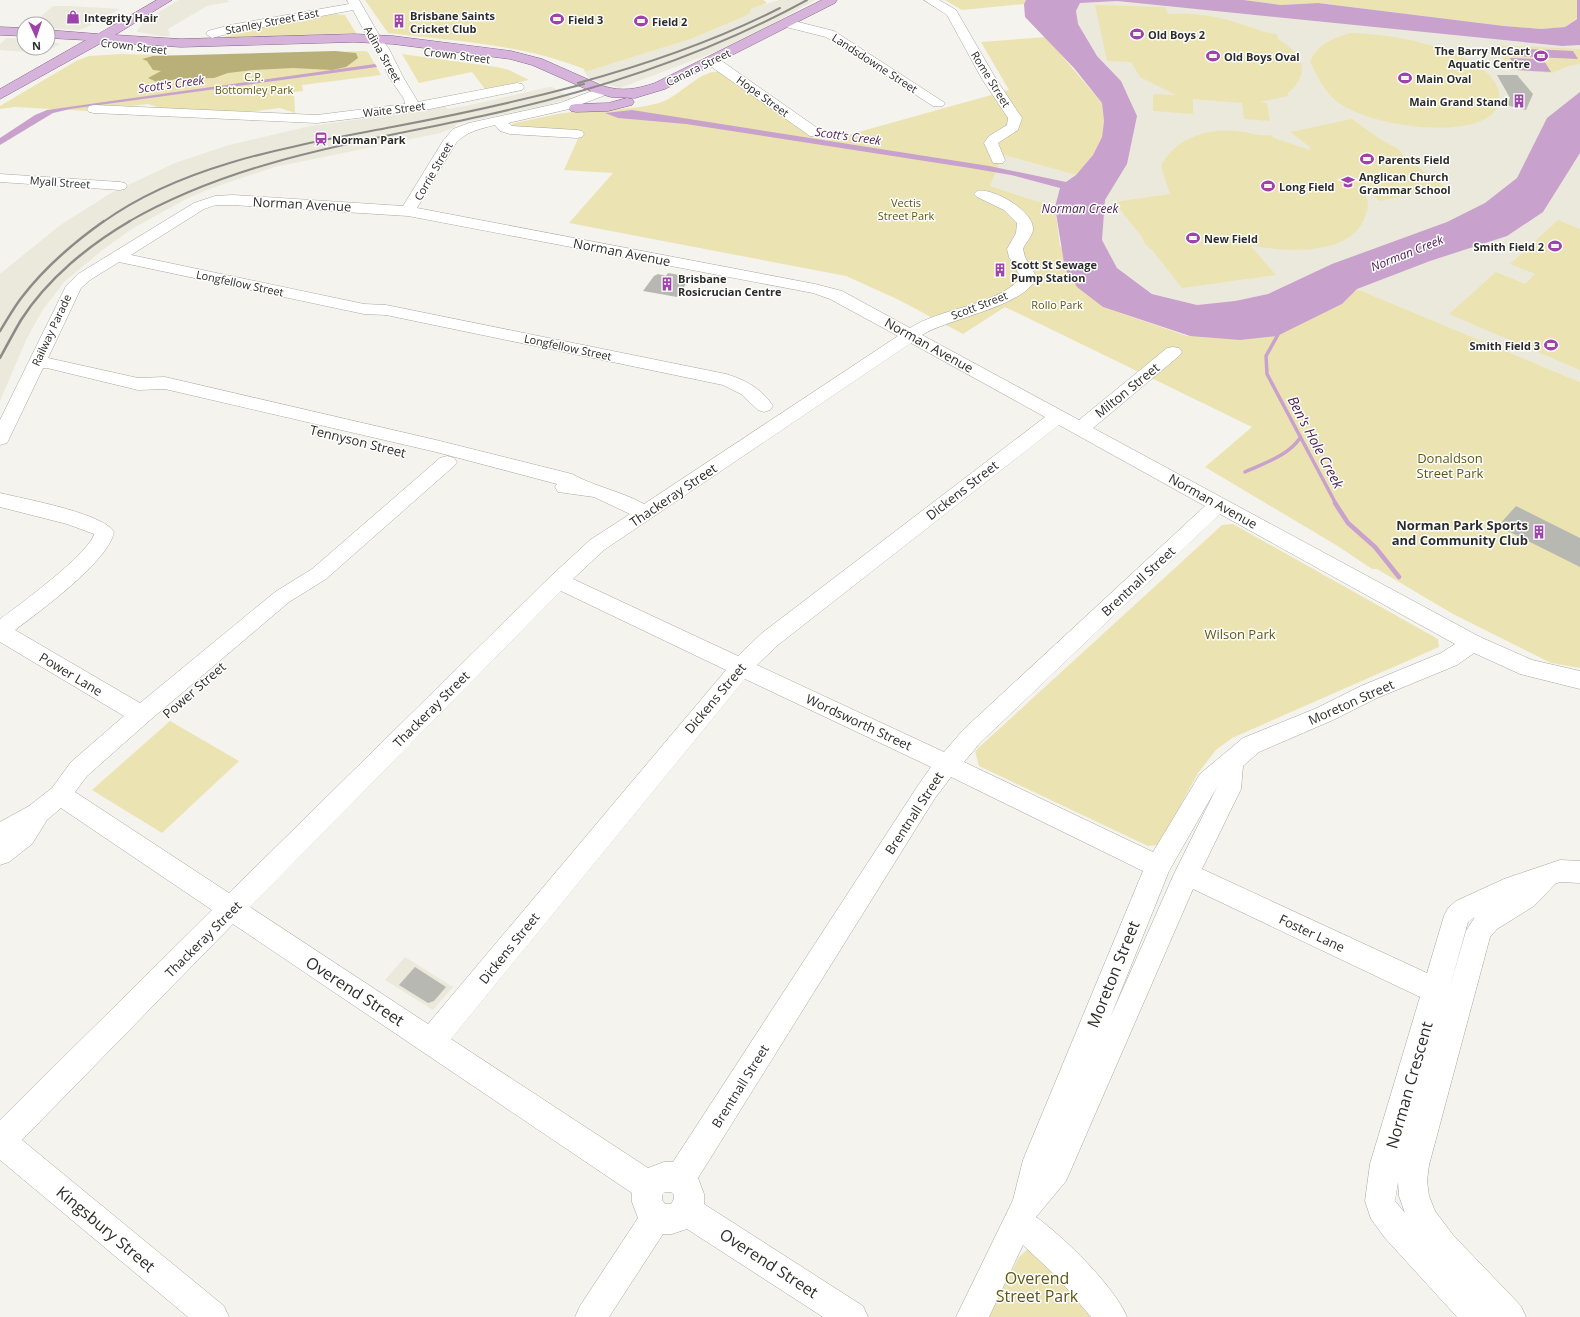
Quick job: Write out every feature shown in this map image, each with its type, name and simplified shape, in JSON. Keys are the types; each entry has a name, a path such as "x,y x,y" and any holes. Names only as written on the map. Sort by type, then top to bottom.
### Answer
{"main road":[{"path":"0,96 74,54 100,43 152,0"},
{"path":"0,86 100,43 133,19 166,0"},
{"name":"Canara Street","path":"599,95 628,94 646,91 791,25 831,0"},
{"path":"128,38 129,32 133,26 133,19"},
{"path":"0,31 16,32"},
{"path":"56,35 137,48"},
{"name":"Crown Street","path":"100,43 128,38 205,43 378,42 511,55 537,62 599,95 628,102"},
{"name":"Crown Street","path":"100,43 177,51 378,42"},
{"name":"Canara Street","path":"628,102 646,100 665,94 713,61"},
{"path":"576,108 608,107 628,102"}],"street":[{"name":"Rome Street","path":"934,1 952,13 989,79 1015,118 1015,124 1011,129 997,137 991,144 998,160"},
{"name":"Stanley Street East","path":"212,34 355,3"},
{"name":"Adina Street","path":"355,3 378,42 396,77 411,99 412,107"},
{"name":"Landsdowne Street","path":"791,25 830,34 938,103"},
{"name":"Hope Street","path":"713,61 815,133"},
{"name":"Waite Street","path":"94,109 144,110 317,119 412,107 517,87"},
{"name":"Canara Street","path":"532,114 576,108 599,95"},
{"name":"Canara Street","path":"458,132 469,127 570,105 599,95"},
{"path":"499,121 505,128 510,130 577,134"},
{"name":"Corrie Street","path":"408,211 450,141 458,132"},
{"name":"Myall Street","path":"0,178 120,186"},
{"name":"Scott Street","path":"911,336 930,323 978,308 1004,297 1021,287 1027,281 1028,273 1020,262 1015,249 1024,231 1024,222 1012,209 982,194"},
{"name":"Norman Avenue","path":"216,201 360,207 408,211 815,289 840,298 911,336 1472,643 1528,668 1580,680"},
{"name":"Railway Parade","path":"0,439 74,286 84,277 199,206 216,201"},
{"name":"Longfellow Street","path":"117,256 364,309 381,316 718,388 764,406 786,420"},
{"name":"Thackeray Street","path":"0,1141 232,910 558,581 597,545 911,336"},
{"name":"Milton Street","path":"1081,428 1173,352"},
{"name":"Tennyson Street","path":"36,363 49,363 138,384 156,383 172,385 436,446 565,479 580,487 613,496 644,513"},
{"name":"Tennyson Street","path":"138,384 144,389 156,393 554,487 580,487"},
{"name":"Dickens Street","path":"432,1041 741,667 770,639 1058,416"},
{"name":"Power Street","path":"60,795 78,787 98,772 290,607 319,574 447,462"},
{"path":"0,500 83,522 104,531 105,536 101,543 40,601 0,631"},
{"name":"Brentnall Street","path":"680,1179 927,791 947,765 972,736 1219,504"},
{"path":"0,612 28,594 76,567"},
{"name":"Power Street","path":"0,834 38,813 60,795 79,769 141,715 282,597 319,574"},
{"name":"Wordsworth Street","path":"558,581 1158,866"},
{"name":"Power Lane","path":"0,631 141,715"},
{"name":"Moreton Street","path":"972,1317 1023,1213 1038,1160 1158,866 1208,781 1251,745 1325,714 1369,692 1449,659 1472,643"},
{"name":"Moreton Street","path":"1023,1213 1056,1172 1187,874 1229,790 1231,762"},
{"name":"Overend Street","path":"60,795 650,1186"},
{"name":"Power Street","path":"0,854 23,837 38,813"},
{"name":"Norman Crescent","path":"1479,1317 1396,1227 1382,1208 1380,1201 1386,1164 1436,991 1455,919 1458,914 1504,891 1560,871 1580,872"},
{"name":"Foster Lane","path":"1187,874 1436,991"},
{"name":"Norman Crescent","path":"1510,1317 1430,1231 1418,1210 1412,1192 1412,1182 1414,1165 1479,931 1488,921 1525,898 1546,877"},
{"name":"Kingsbury Street","path":"0,1141 213,1317"},
{"path":"671,1176 680,1179 686,1186 689,1195 686,1210 674,1219 664,1220 656,1217 649,1210 647,1201 650,1186 662,1178 671,1176"},
{"name":"Overend Street","path":"686,1210 852,1317"},
{"path":"1023,1213 1077,1274 1111,1317"},
{"path":"591,1317 656,1217"}],"shaded area":[{"path":"179,0 228,0 229,2 207,6 168,29 170,36 160,36 137,31 147,19"},
{"path":"779,0 815,0 760,31 720,50 620,88 588,77 585,72 691,39 749,14 751,9"},
{"name":"Anglican Church Grammar School","path":"1117,1 1562,46 1580,45 1580,382 1357,289 1293,282 1268,294 1235,301 1197,305 1153,294 1117,268 1102,240 1105,200 1127,164 1121,81 1097,56 1077,24 1076,11 1080,3"},
{"path":"53,6 120,9 79,30 56,29 56,16 41,16"},
{"path":"7,38 16,39 16,51 0,50 0,44"},
{"path":"335,51 356,53 358,58 346,67 332,70 293,68 253,70 228,73 214,78 176,79 159,83 148,78 161,71 153,70 147,61 142,59 153,56"},
{"path":"552,87 572,98 551,104 456,124 455,127 440,133 275,167 212,188 188,198 135,227 105,248 64,282 42,311 26,340 0,401 0,274 59,226 111,193 175,163 229,145 310,126 382,116 444,104 447,109 466,106"},
{"path":"1003,155 1076,175 1060,188 1055,207 990,186"},
{"path":"405,957 453,987 433,1010 385,980"}],"green space":[{"path":"365,0 763,0 767,3 751,9 749,14 743,17 691,39 585,72 584,69 560,61 512,49 462,41 388,33"},
{"path":"945,0 1026,0 1024,4 962,10"},
{"path":"1244,0 1577,0 1577,18 1565,27 1541,29 1504,26 1318,3 1281,5"},
{"name":"Old Boys Oval","path":"1095,5 1165,7 1168,14 1194,14 1212,17 1277,34 1278,39 1293,50 1298,57 1302,70 1300,78 1296,85 1288,93 1288,96 1260,102 1267,103 1270,121 1244,119 1242,103 1193,99 1193,114 1153,111 1153,94 1176,95 1140,77 1131,62 1107,61"},
{"path":"335,14 345,15 356,33 224,38 227,34 233,31"},
{"name":"Main Oval","path":"1350,33 1386,36 1409,40 1454,53 1473,63 1489,74 1498,88 1499,100 1497,109 1482,120 1463,126 1440,128 1391,123 1368,117 1349,109 1335,100 1327,92 1310,62 1321,46 1331,40"},
{"path":"1046,37 1102,103 1104,121 1102,137 1093,155 1076,175 1003,155 990,186 1055,207 1060,246 1103,307 1187,336 1277,335 1342,304 1357,289 1580,382 1580,668 1551,663 1453,614 1377,569 1372,569 1336,545 1205,467 1252,427 1005,307 963,334 897,299 846,276 569,223 613,173 564,170 581,132 511,126 514,123 564,113 630,108 659,103 675,95 697,79 712,72 720,72 814,138 830,140 1009,90 981,42"},
{"name":"The Barry McCart Aquatic Centre","path":"1496,45 1580,49 1580,64 1568,66 1552,73 1510,70"},
{"name":"C.P. Bottomley Park","path":"368,52 381,75 302,85 303,91 294,92 295,113 280,108 256,111 221,111 161,108 148,104 130,106 105,105 91,107 87,111 15,107 0,109 0,106 76,61 89,56 121,54 205,56"},
{"path":"402,54 497,67 509,70 529,80 485,89 472,72 419,83"},
{"path":"1352,119 1380,139 1397,148 1405,157 1445,187 1380,201 1363,188 1368,203 1368,209 1365,217 1357,230 1346,239 1331,245 1315,249 1297,250 1250,245 1276,275 1182,288 1153,251 1145,244 1142,237 1114,202 1170,194 1161,166 1167,156 1175,148 1183,142 1203,133 1226,130 1259,135 1271,135 1274,138 1310,150 1310,147 1290,132"},
{"name":"Smith Field 3","path":"1558,220 1580,229 1580,370 1449,314 1496,272 1525,284 1535,274 1510,264"},
{"name":"Wilson Park","path":"1233,524 1438,639 1439,647 1232,738 1216,750 1198,773 1159,845 1148,846 979,766 975,751 1222,525"},
{"path":"170,721 239,761 162,833 92,790"},
{"name":"Overend Street Park","path":"1031,1246 1100,1317 989,1317 1019,1257"}],"water":[{"name":"Norman Creek","path":"1026,0 1244,0 1281,5 1318,3 1504,26 1541,29 1565,27 1577,19 1577,0 1580,0 1580,45 1562,46 1117,1 1080,3 1076,11 1078,24 1097,56 1121,81 1137,116 1127,164 1105,200 1102,240 1117,268 1152,294 1197,305 1235,301 1268,294 1332,264 1447,222 1485,203 1517,178 1547,118 1580,92 1580,153 1543,212 1507,236 1430,261 1357,289 1342,304 1277,336 1240,340 1190,336 1103,307 1077,287 1065,269 1055,207 1060,188 1011,175 970,168 686,124 618,118 605,113 632,110 989,166 1066,182 1076,175 1093,155 1102,137 1104,121 1102,103 1074,68 1025,17 1024,4"},
{"path":"1506,48 1573,51 1578,59 1511,56"},
{"path":"1510,58 1543,59 1551,72 1517,70"},
{"path":"375,64 377,67 70,109 53,113 0,145 0,138 35,115 47,110"}],"building":[{"path":"1497,75 1517,75 1533,94 1526,110 1506,105 1510,98"},
{"name":"Brisbane Rosicrucian Centre","path":"668,273 691,277 677,297 643,291 654,276 658,274 666,276"},
{"name":"Norman Park Sports and Community Club","path":"1516,506 1580,538 1580,567 1498,526"},
{"path":"415,967 446,987 434,1001 428,1003 399,985"}],"waterway":[{"name":"Ben's Hole Creek","path":"1280,331 1266,356 1267,374 1336,504"},
{"path":"1245,472 1268,462 1289,450 1300,438"},
{"name":"Ben's Hole Creek","path":"1335,503 1348,523 1375,547 1399,577"}],"railway":[{"path":"128,222 170,200 213,182 257,167 301,155 525,106 649,70 729,38 807,0"},
{"path":"578,83 681,51 731,31 780,8"},
{"path":"103,222 135,202 169,185 205,171 242,160 279,150 440,118 584,84"},
{"path":"0,331 13,309 40,276 70,247 104,221"},
{"path":"0,358 31,305 56,277 84,252 130,221"}],"place":[{"name":"Integrity Hair","path":"73,17"},
{"name":"Field 3","path":"557,19"},
{"name":"Brisbane Saints Cricket Club","path":"399,21"},
{"name":"Field 2","path":"641,21"},
{"name":"Old Boys 2","path":"1137,34"},
{"name":"Old Boys Oval","path":"1213,56"},
{"name":"The Barry McCart Aquatic Centre","path":"1541,56"},
{"name":"Main Oval","path":"1405,78"},
{"name":"Main Grand Stand","path":"1519,101"},
{"name":"Norman Park","path":"321,139"},
{"name":"Parents Field","path":"1367,159"},
{"name":"Anglican Church Grammar School","path":"1348,182"},
{"name":"Long Field","path":"1268,186"},
{"name":"New Field","path":"1193,238"},
{"name":"Smith Field 2","path":"1555,246"},
{"name":"Scott St Sewage Pump Station","path":"1000,270"},
{"name":"Brisbane Rosicrucian Centre","path":"667,284"},
{"name":"Smith Field 3","path":"1551,345"},
{"name":"Norman Park Sports and Community Club","path":"1539,532"}],"water label":[{"name":"Scott's Creek","path":"171,84"},
{"name":"Scott's Creek","path":"848,136"}],"park label":[{"name":"Vectis Street Park","path":"906,208"},
{"name":"Rollo Park","path":"1057,304"},
{"name":"Donaldson Street Park","path":"1450,466"}]}
